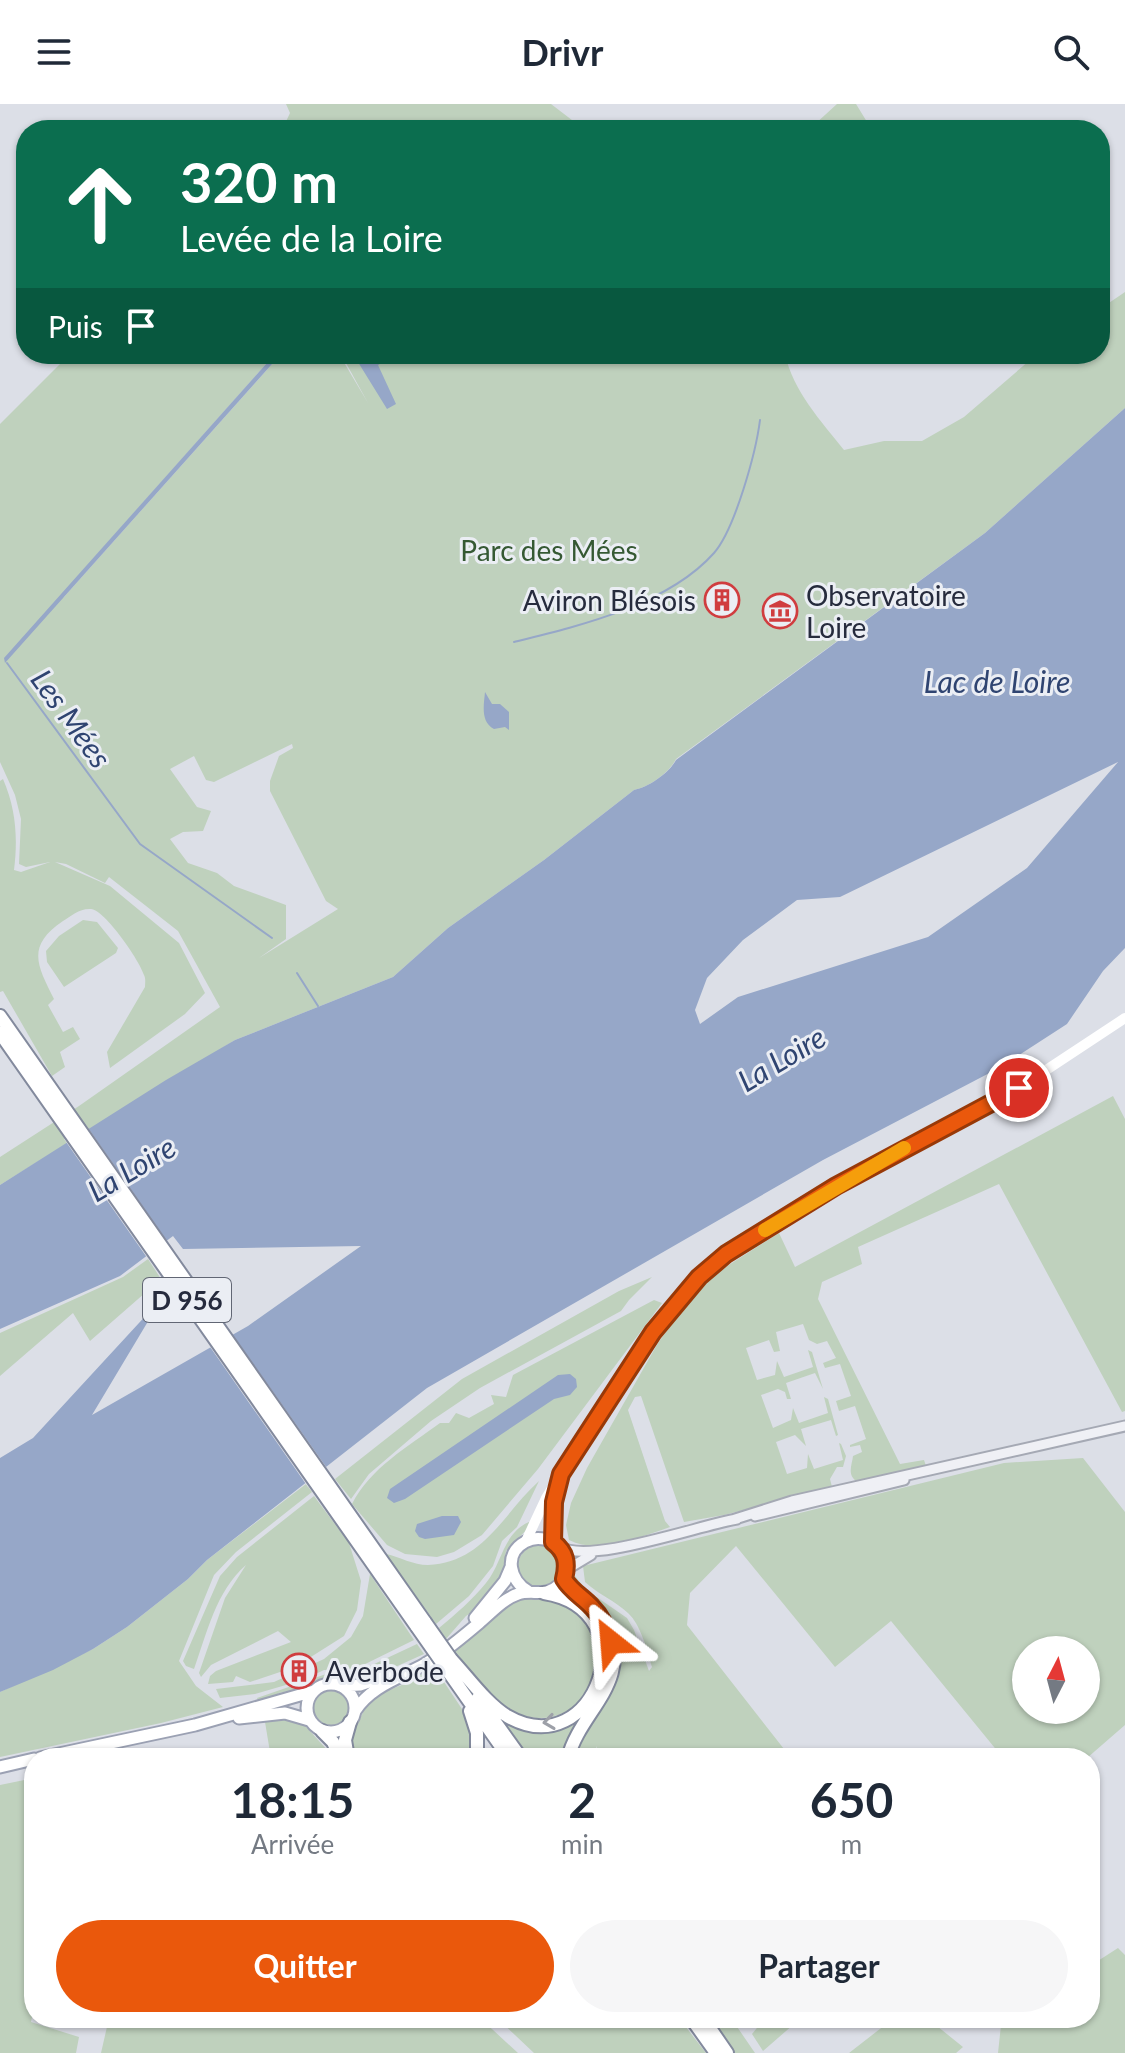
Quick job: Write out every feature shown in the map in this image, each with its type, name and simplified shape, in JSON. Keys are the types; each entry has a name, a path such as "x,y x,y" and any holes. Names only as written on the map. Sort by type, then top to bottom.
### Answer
{"highway":[{"name":"D 956","path":"0,1016 48,1095"},
{"name":"D 956","path":"0,1033 48,1095 447,1662 513,1748"},
{"path":"565,1574 571,1589 594,1609 605,1625 611,1642 612,1659 608,1686 600,1703 575,1737 571,1748"},
{"name":"D 956","path":"447,1662 495,1706 518,1720 544,1724 571,1717 580,1711 601,1678 601,1641 591,1620 581,1609 557,1595 544,1593"},
{"name":"D 956","path":"447,1662 475,1725 476,1748"},
{"name":"D 956","path":"459,1686 502,1748"},
{"path":"346,1748 345,1740 352,1717"},
{"path":"322,1731 336,1748"},
{"path":"698,2028 716,2053"},
{"path":"710,2028 727,2053"}],"main road":[{"path":"195,1725 326,1685 360,1685 394,1673 451,1640 494,1597 505,1581 515,1551 526,1541 546,1498 637,1356 674,1304 708,1270 753,1237 849,1179 1019,1088 1125,1018"},
{"path":"511,1567 516,1582 528,1591 544,1593 552,1590 565,1574 566,1561 556,1544 553,1512 561,1474"},
{"path":"526,1541 544,1538 556,1544"},
{"path":"87,1748 195,1725 277,1713 292,1713 309,1720 322,1731 337,1731 373,1692 426,1663 452,1646 509,1599 528,1591"},
{"path":"340,1686 351,1696 352,1717"},
{"path":"309,1720 307,1705 314,1691"},
{"path":"0,1767 24,1761"}],"street":[{"path":"565,1574 578,1561 602,1551 809,1505 892,1485 934,1470 1125,1426"},
{"path":"556,1544 569,1552 602,1551"}],"green space":[{"path":"286,104 551,104 572,120 287,120 290,113"},
{"path":"837,104 856,104 866,120 819,120"},
{"name":"Parc des Mées","path":"1125,292 1125,408 985,533 676,759 658,779 634,790 544,860 448,928 393,977 235,1040 0,1185 0,1157 220,1007 178,931 109,877 105,883 66,864 55,862 110,886 179,943 205,993 185,1014 110,1068 107,1052 145,987 145,978 129,948 105,918 91,909 76,913 51,930 39,948 40,966 54,999 48,1005 63,1032 73,1027 80,1039 60,1052 65,1067 52,1076 3,991 0,992 0,781 3,779 15,824 14,870 21,872 50,862 26,867 19,864 21,819 15,795 0,762 0,424 60,364 266,364 77,577 63,598 272,364 345,364 368,403 347,364 788,364 801,393 844,450 884,441 922,441 964,417 1025,364 1110,364 1110,302","holes":["292,744 293,748 279,756 270,781 270,791 326,901 338,909 259,958 286,939 286,905 234,886 217,873 188,863 170,839 183,832 203,831 211,811 197,807 170,769 194,756 206,780 214,782"]},
{"path":"83,920 97,922 118,948 116,953 64,987 47,962 46,951 59,936"},
{"path":"1113,1096 1125,1119 1125,1411 1122,1412 999,1184 858,1247 862,1264 822,1282 818,1299 900,1464 924,1460 926,1466 856,1481 853,1478 853,1456 862,1452 860,1445 850,1445 866,1439 855,1406 839,1411 836,1401 851,1396 840,1364 825,1368 823,1363 836,1358 827,1341 817,1344 809,1340 803,1324 776,1332 780,1351 774,1352 769,1340 746,1348 757,1380 775,1375 777,1361 784,1377 813,1367 808,1350 812,1352 823,1389 815,1373 786,1383 791,1399 787,1399 785,1392 778,1389 761,1395 773,1428 791,1420 793,1408 799,1423 828,1413 824,1397 828,1399 838,1435 831,1420 801,1429 806,1446 795,1435 776,1442 787,1474 807,1468 808,1454 814,1469 843,1460 841,1444 846,1456 843,1467 837,1467 830,1479 832,1487 684,1522 641,1396 635,1397 628,1410 665,1521 670,1527 606,1545 593,1546 569,1540 566,1525 571,1503 587,1468 658,1343 710,1277 779,1233 795,1267"},
{"path":"148,1259 161,1279 90,1341 73,1313 0,1376 0,1333 123,1277"},
{"path":"652,1277 621,1311 480,1388 431,1421 369,1474 351,1499 335,1479 462,1379 619,1291"},
{"path":"654,1300 662,1303 538,1469 482,1535 454,1552 437,1557 405,1554 387,1545 352,1504 369,1479 403,1449 440,1423 449,1423 456,1413 469,1418 494,1404 491,1395 506,1397 513,1375"},
{"path":"1083,1458 1125,1512 1125,1725 1099,1748 995,1748 891,1621 835,1667 736,1546 690,1593 687,1625 783,1748 576,1748 615,1673 598,1607 573,1579 572,1572 585,1589 627,1618 649,1671 652,1667 633,1618 585,1582 583,1566 1004,1463"},
{"path":"539,1481 517,1527 502,1541 493,1566 469,1596 436,1624 386,1554 428,1565 464,1555 479,1546"},
{"path":"306,1484 312,1492 236,1552 214,1575 179,1661 196,1686 223,1707 43,1748 24,1748 24,1752 0,1757 0,1692 93,1649 127,1627 207,1560"},
{"path":"314,1496 349,1543 361,1581 357,1610 344,1636 295,1667 250,1682 236,1676 233,1682 208,1684 210,1676 216,1671 291,1642 278,1631 211,1665 201,1677 199,1673 225,1598 246,1565 220,1600 194,1669 183,1661 220,1576 237,1557"},
{"path":"529,1522 533,1523 506,1551 503,1575 486,1594 481,1606 466,1616 446,1639 439,1628 486,1583 508,1541"},
{"path":"539,1545 554,1551 560,1566 554,1581 539,1587 524,1581 518,1566 524,1551"},
{"path":"370,1574 414,1640 351,1671 324,1670 303,1680 255,1694 220,1698 216,1689 274,1682 324,1659 351,1637 363,1616"},
{"path":"527,1597 557,1600 582,1617 595,1638 598,1661 592,1684 579,1702 559,1715 535,1718 508,1709 485,1691 454,1650 495,1613"},
{"path":"417,1644 424,1654 371,1678 346,1682 336,1678 318,1680 309,1687 279,1693 275,1698 265,1698 259,1703 257,1698 329,1673 355,1673"},
{"path":"432,1664 472,1724 473,1748 352,1748 351,1738 366,1706 382,1693 404,1684"},
{"path":"331,1691 344,1696 349,1709 344,1722 331,1727 318,1722 313,1709 318,1696"},
{"path":"280,1717 299,1719 325,1748 269,1748 265,1722"},
{"path":"498,1718 549,1729 581,1718 565,1748 520,1748"},
{"path":"24,1780 24,2028 50,2028 79,2037 76,2053 0,2053 0,1785"},
{"path":"1118,1948 1125,1955 1125,2053 998,2053 1001,2028 1100,2028 1100,1960"},
{"path":"107,2028 491,2028 518,2053 101,2053"},
{"path":"508,2028 687,2028 706,2053 534,2053"},
{"path":"717,2028 738,2028 755,2053 734,2053"},
{"path":"757,2028 789,2028 763,2051 752,2034"},
{"path":"881,2028 939,2028 963,2047 956,2053 849,2053"}],"water":[{"path":"266,364 272,364 5,663 4,658"},
{"path":"359,364 380,364 396,404 387,409"},
{"path":"1125,408 1125,948 1103,971 1067,1024 999,1068 823,1160 427,1388 207,1560 127,1627 53,1670 0,1692 0,1458 33,1438 162,1298 92,1415 248,1326 361,1246 183,1249 173,1236 120,1276 0,1329 0,1185 235,1040 393,977 448,928 544,860 634,790 658,779 676,760 985,533","holes":["1118,762 1027,868 928,937 738,997 700,1024 695,1010 707,978 743,940 797,900 840,897"]},
{"path":"485,692 492,704 500,704 509,712 509,730 505,727 494,729 487,722"},
{"path":"570,1374 576,1379 577,1387 570,1395 554,1399 405,1499 394,1503 387,1498 390,1489 558,1375"},
{"path":"442,1516 458,1516 461,1522 454,1535 419,1537 415,1531 417,1524"}],"pier":[{"path":"86,1125 169,1244 148,1259 64,1139"},
{"path":"230,1331 329,1471 308,1487 208,1344"}],"waterway":[{"path":"514,642 621,611 648,600 695,571 722,542 737,509 760,420"},
{"name":"Les Mées","path":"7,663 140,844 272,938"},
{"name":"Les Mées","path":"297,973 318,1006"}],"slow traffic":[{"path":"765,1230 904,1148"}],"place":[{"name":"Aviron Blésois","path":"722,600"},
{"name":"Observatoire Loire","path":"780,611"},
{"name":"Averbode","path":"299,1671"}],"route":[{"path":"611,1642 605,1625 594,1609 566,1584 564,1553 553,1542 554,1502 561,1474 653,1332 699,1277 726,1254 836,1186 1019,1088"}],"water label":[{"name":"Lac de Loire","path":"997,681"},
{"name":"La Loire","path":"781,1058"},
{"name":"La Loire","path":"131,1168"}]}
